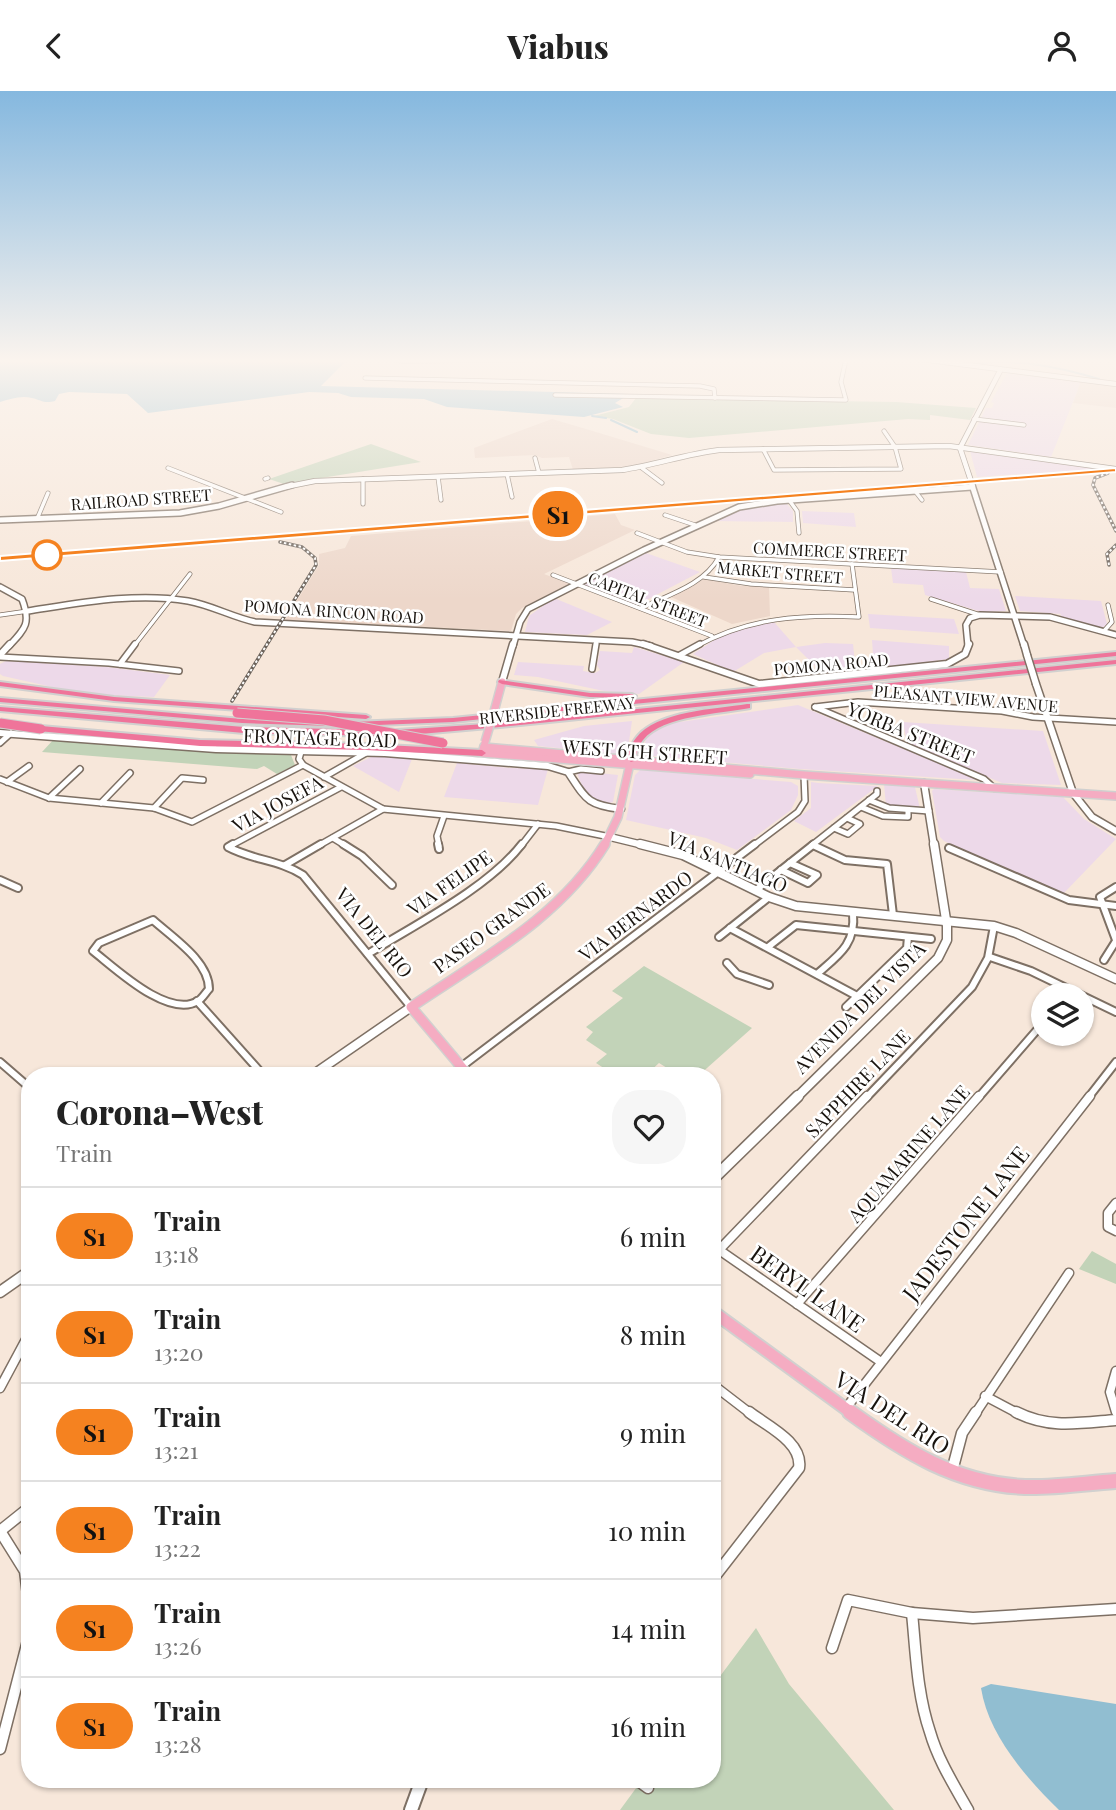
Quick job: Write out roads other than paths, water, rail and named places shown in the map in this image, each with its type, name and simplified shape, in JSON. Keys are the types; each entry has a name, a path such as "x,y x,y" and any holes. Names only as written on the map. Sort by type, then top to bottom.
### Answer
{"highway":[{"path":"0,703 256,731 409,733 1116,660"},
{"name":"RIVERSIDE FREEWAY","path":"0,703 280,724 453,720 715,694 1116,660"},
{"name":"RIVERSIDE FREEWAY","path":"0,716 219,735 336,738 444,735 750,705 1116,660"},
{"path":"502,682 611,696 715,694"},
{"path":"0,684 114,699 267,711 453,720"},
{"path":"0,703 316,719 443,743 484,747"},
{"path":"631,762 638,741 654,727 680,718 750,705"},
{"path":"0,724 200,743 484,747"},
{"path":"0,724 262,741 308,742 336,738"}],"main road":[{"path":"964,439 960,448 1073,793 1092,817 1116,831"},
{"name":"RAILROAD STREET","path":"0,520 179,512 247,498 302,482 642,468 704,451 960,448 1116,469"},
{"path":"484,747 521,618 528,609 661,542 739,507 789,500 972,487"},
{"path":"0,587 17,595 28,611 24,630 0,656"},
{"name":"POMONA RINCON ROAD","path":"28,611 171,599 199,603 231,617 255,622 516,636"},
{"path":"980,615 1050,617 1116,635"},
{"name":"POMONA ROAD","path":"516,636 646,644 759,684 927,669 947,664 963,656 970,644 967,622 980,615"},
{"name":"FRONTAGE ROAD","path":"0,733 216,749 366,753 548,766 568,772"},
{"name":"WEST 6TH STREET","path":"484,747 779,776 804,775 1116,796"},
{"name":"PASEO GRANDE","path":"323,1067 557,902 588,870 610,837 621,809 631,762"},
{"path":"568,772 583,800 602,807 621,809"},
{"name":"AVENIDA DEL VISTA","path":"721,1172 938,958 947,940 946,920 924,783"},
{"name":"VIA SANTIAGO","path":"610,837 675,852 769,897 808,908 994,926 1016,933 1116,979"},
{"name":"VIA DEL RIO","path":"411,1007 461,1067"},
{"path":"0,1291 21,1277"},
{"name":"VIA DEL RIO","path":"721,1318 905,1450 951,1473 1000,1485 1028,1487 1116,1481"},
{"path":"411,1810 419,1788"}],"street":[{"path":"763,449 774,470 901,469 895,447 890,439"},
{"path":"535,458 539,473"},
{"path":"168,468 281,512"},
{"path":"642,468 662,483"},
{"path":"507,474 512,497"},
{"path":"438,477 440,500"},
{"path":"363,479 363,504"},
{"path":"915,491 922,500"},
{"path":"37,519 48,493"},
{"path":"789,500 797,511 799,533"},
{"path":"665,515 695,526"},
{"name":"COMMERCE STREET","path":"637,533 687,552 719,557 1000,572"},
{"path":"641,608 704,576 714,568 719,557"},
{"path":"680,655 712,636 741,625 784,617 859,617 852,564"},
{"path":"120,664 190,574"},
{"name":"CAPITAL STREET","path":"553,575 712,636"},
{"name":"MARKET STREET","path":"704,576 751,585 855,590"},
{"path":"931,599 980,615"},
{"path":"1104,632 1112,622 1108,605"},
{"path":"0,615 28,611"},
{"path":"592,669 597,640"},
{"path":"0,656 179,671"},
{"name":"PLEASANT VIEW AVENUE","path":"815,707 858,702 1002,711 1048,718 1116,722"},
{"name":"YORBA STREET","path":"815,707 984,779 993,788"},
{"path":"0,743 11,733"},
{"path":"3,781 49,798 154,808 192,822 303,765 299,759 302,752"},
{"name":"VIA JOSEFA","path":"324,777 366,753"},
{"name":"VIA SANTIAGO","path":"303,765 383,809 538,824 610,837"},
{"path":"3,781 29,766"},
{"path":"49,798 80,769"},
{"path":"568,772 581,769 601,771"},
{"path":"101,803 130,773"},
{"name":"VIA BERNARDO","path":"461,1067 803,806 806,796 804,775"},
{"path":"154,808 182,778 204,780"},
{"name":"VIA JOSEFA","path":"228,847 341,787"},
{"path":"755,890 861,807 877,794 877,791"},
{"path":"869,800 889,808 929,811"},
{"path":"861,807 883,816 908,817 908,810"},
{"path":"285,865 383,809"},
{"path":"439,849 438,836 444,816"},
{"path":"834,828 848,834 860,824 847,818"},
{"name":"VIA FELIPE","path":"368,954 461,896 512,857 538,824"},
{"path":"333,838 362,856 391,885"},
{"path":"813,845 845,860 887,864 893,915"},
{"name":"VIA DEL RIO","path":"228,847 242,856 285,865 303,875 411,1007"},
{"path":"949,848 1069,900 1116,906"},
{"path":"781,870 808,883 817,875 790,863"},
{"path":"0,880 18,888"},
{"path":"1104,960 1116,941 1113,923 1102,905 1100,896 1116,887"},
{"path":"719,937 769,897"},
{"path":"817,974 852,942 855,933 853,913"},
{"path":"153,921 192,955 209,978 209,989 197,1001 177,1005 161,1002 93,951 93,948 153,921"},
{"path":"768,947 796,925 931,939"},
{"name":"SAPPHIRE LANE","path":"721,1242 972,987 990,957 994,926"},
{"path":"730,928 857,996"},
{"path":"846,1007 906,949 908,937"},
{"path":"990,957 1031,971 1052,983"},
{"path":"727,963 737,975 769,985"},
{"path":"752,980 757,971"},
{"path":"197,1001 256,1067"},
{"path":"1094,1003 1116,1012"},
{"name":"AQUAMARINE LANE","path":"797,1304 1031,1037"},
{"path":"0,1062 21,1080"},
{"name":"JADESTONE LANE","path":"846,1408 1116,1062"},
{"path":"1112,1229 1108,1213 1116,1203"},
{"name":"BERYL LANE","path":"721,1251 881,1362"},
{"path":"951,1473 962,1433 1069,1272"},
{"path":"0,1388 21,1349"},
{"path":"1116,1371 1110,1389 1116,1412"},
{"path":"721,1391 795,1447 800,1454 797,1472 721,1569"},
{"path":"985,1397 1035,1422 1062,1424 1116,1420"},
{"path":"21,1514 0,1531 21,1563"},
{"path":"832,1648 848,1600 912,1612 973,1618 1116,1609"},
{"path":"912,1612 928,1726 935,1747 968,1810"},
{"path":"0,1749 2,1729 21,1664"}],"water":[{"path":"991,1684 1116,1704 1116,1810 1059,1810 1046,1797 1010,1754 992,1722 981,1688"}],"railway":[{"path":"0,558 1116,470"},
{"path":"1108,473 1095,478 1093,485 1116,531"},
{"path":"232,701 316,565 315,558 302,547 280,542"},
{"path":"1109,565 1107,554 1116,545"}],"train":[{"name":"S1","path":"0,558 1116,470"}]}
